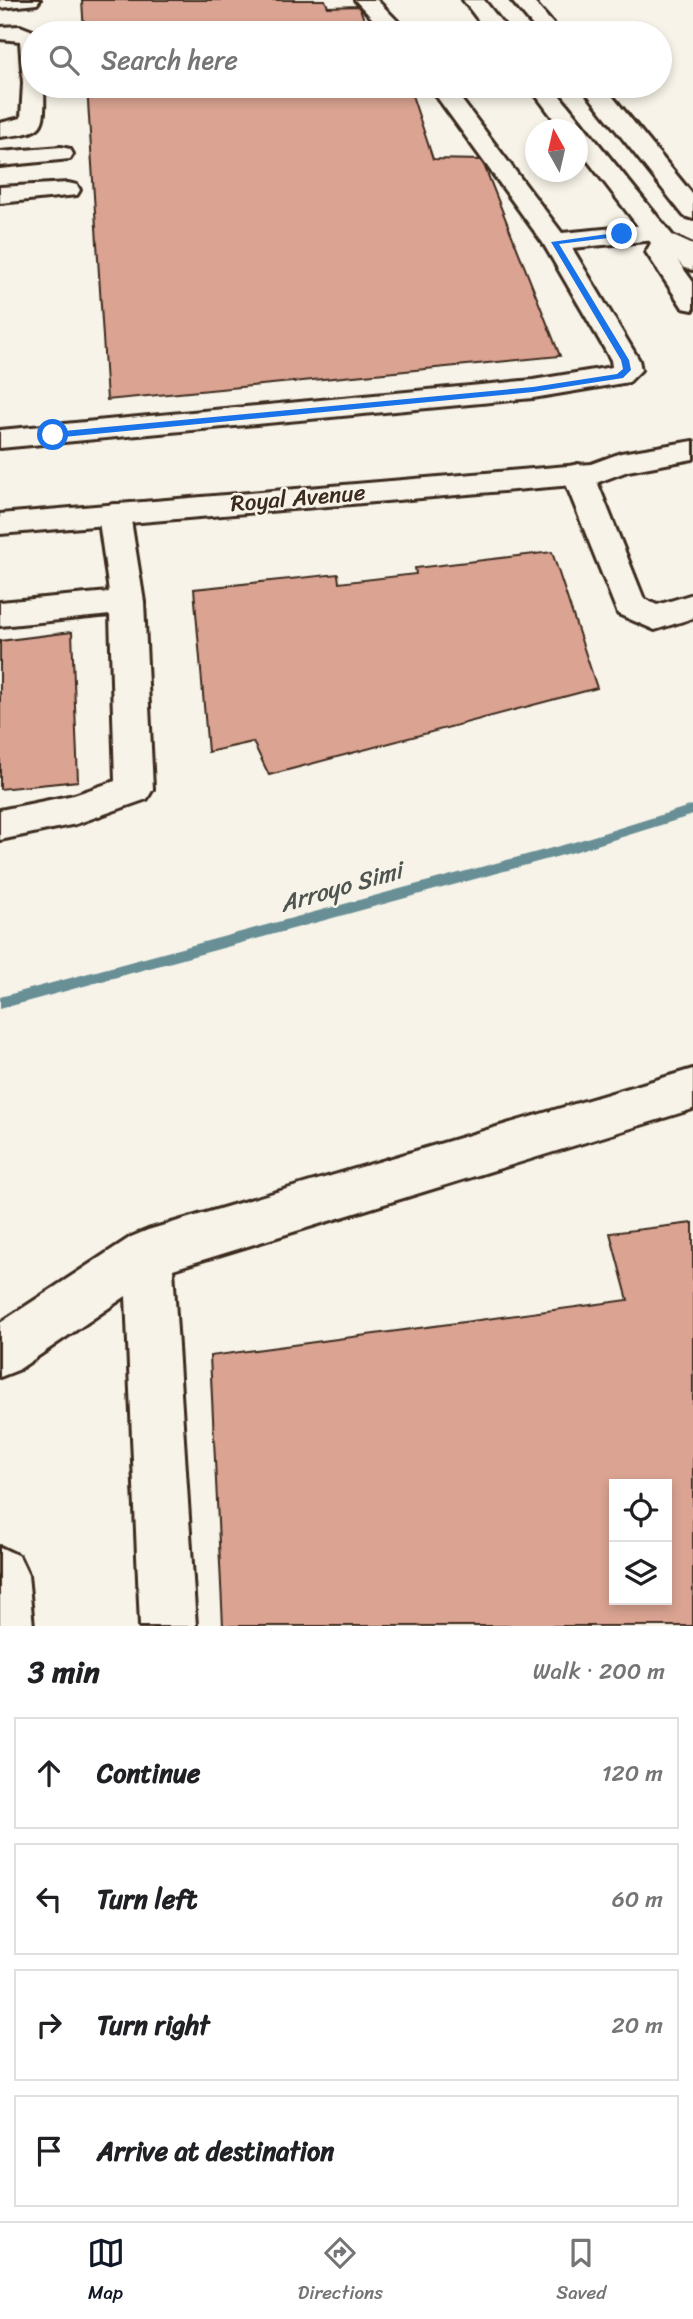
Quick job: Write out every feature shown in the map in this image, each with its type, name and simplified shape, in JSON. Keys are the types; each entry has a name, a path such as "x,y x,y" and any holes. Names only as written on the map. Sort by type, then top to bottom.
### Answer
{"main road":[{"path":"0,2 30,0"},
{"path":"365,0 386,21"},
{"path":"473,0 490,21"},
{"path":"522,0 540,21"},
{"path":"0,33 21,33"},
{"path":"0,130 18,128 33,121 33,98"},
{"path":"0,439 533,389 620,376 627,370 625,360 555,242 449,98"},
{"path":"550,98 566,119"},
{"path":"602,98 693,211"},
{"path":"588,146 660,237 682,248 693,262"},
{"path":"0,159 61,154"},
{"path":"0,195 68,190"},
{"path":"555,242 660,237"},
{"path":"660,237 659,252 693,302"},
{"path":"656,456 693,441"},
{"name":"Royal Avenue","path":"0,524 587,473 621,463 693,450"},
{"path":"587,473 630,607 655,618 693,606"},
{"name":"Royal Avenue","path":"587,473 622,482 693,473"},
{"path":"0,824 76,809 134,789 127,602 114,514"},
{"path":"0,614 127,602"},
{"path":"0,1352 148,1252 693,1089"},
{"path":"148,1252 168,1626"},
{"path":"0,1576 5,1626"}],"building":[{"path":"82,0 325,0 328,7 359,6 365,21 83,21"},
{"path":"88,98 413,98 433,159 482,160 560,356 107,400"},
{"path":"552,552 597,688 269,775 253,742 208,752 194,589 338,574 339,583 416,574 415,568"},
{"path":"72,632 78,781 0,789 0,641"},
{"path":"693,1223 693,1626 223,1626 210,1356 628,1300 610,1233"}],"waterway":[{"name":"Arroyo Simi","path":"0,1003 574,847 693,810"}],"route":[{"path":"53,435 609,380 627,370 625,360 555,242 622,234"}]}
